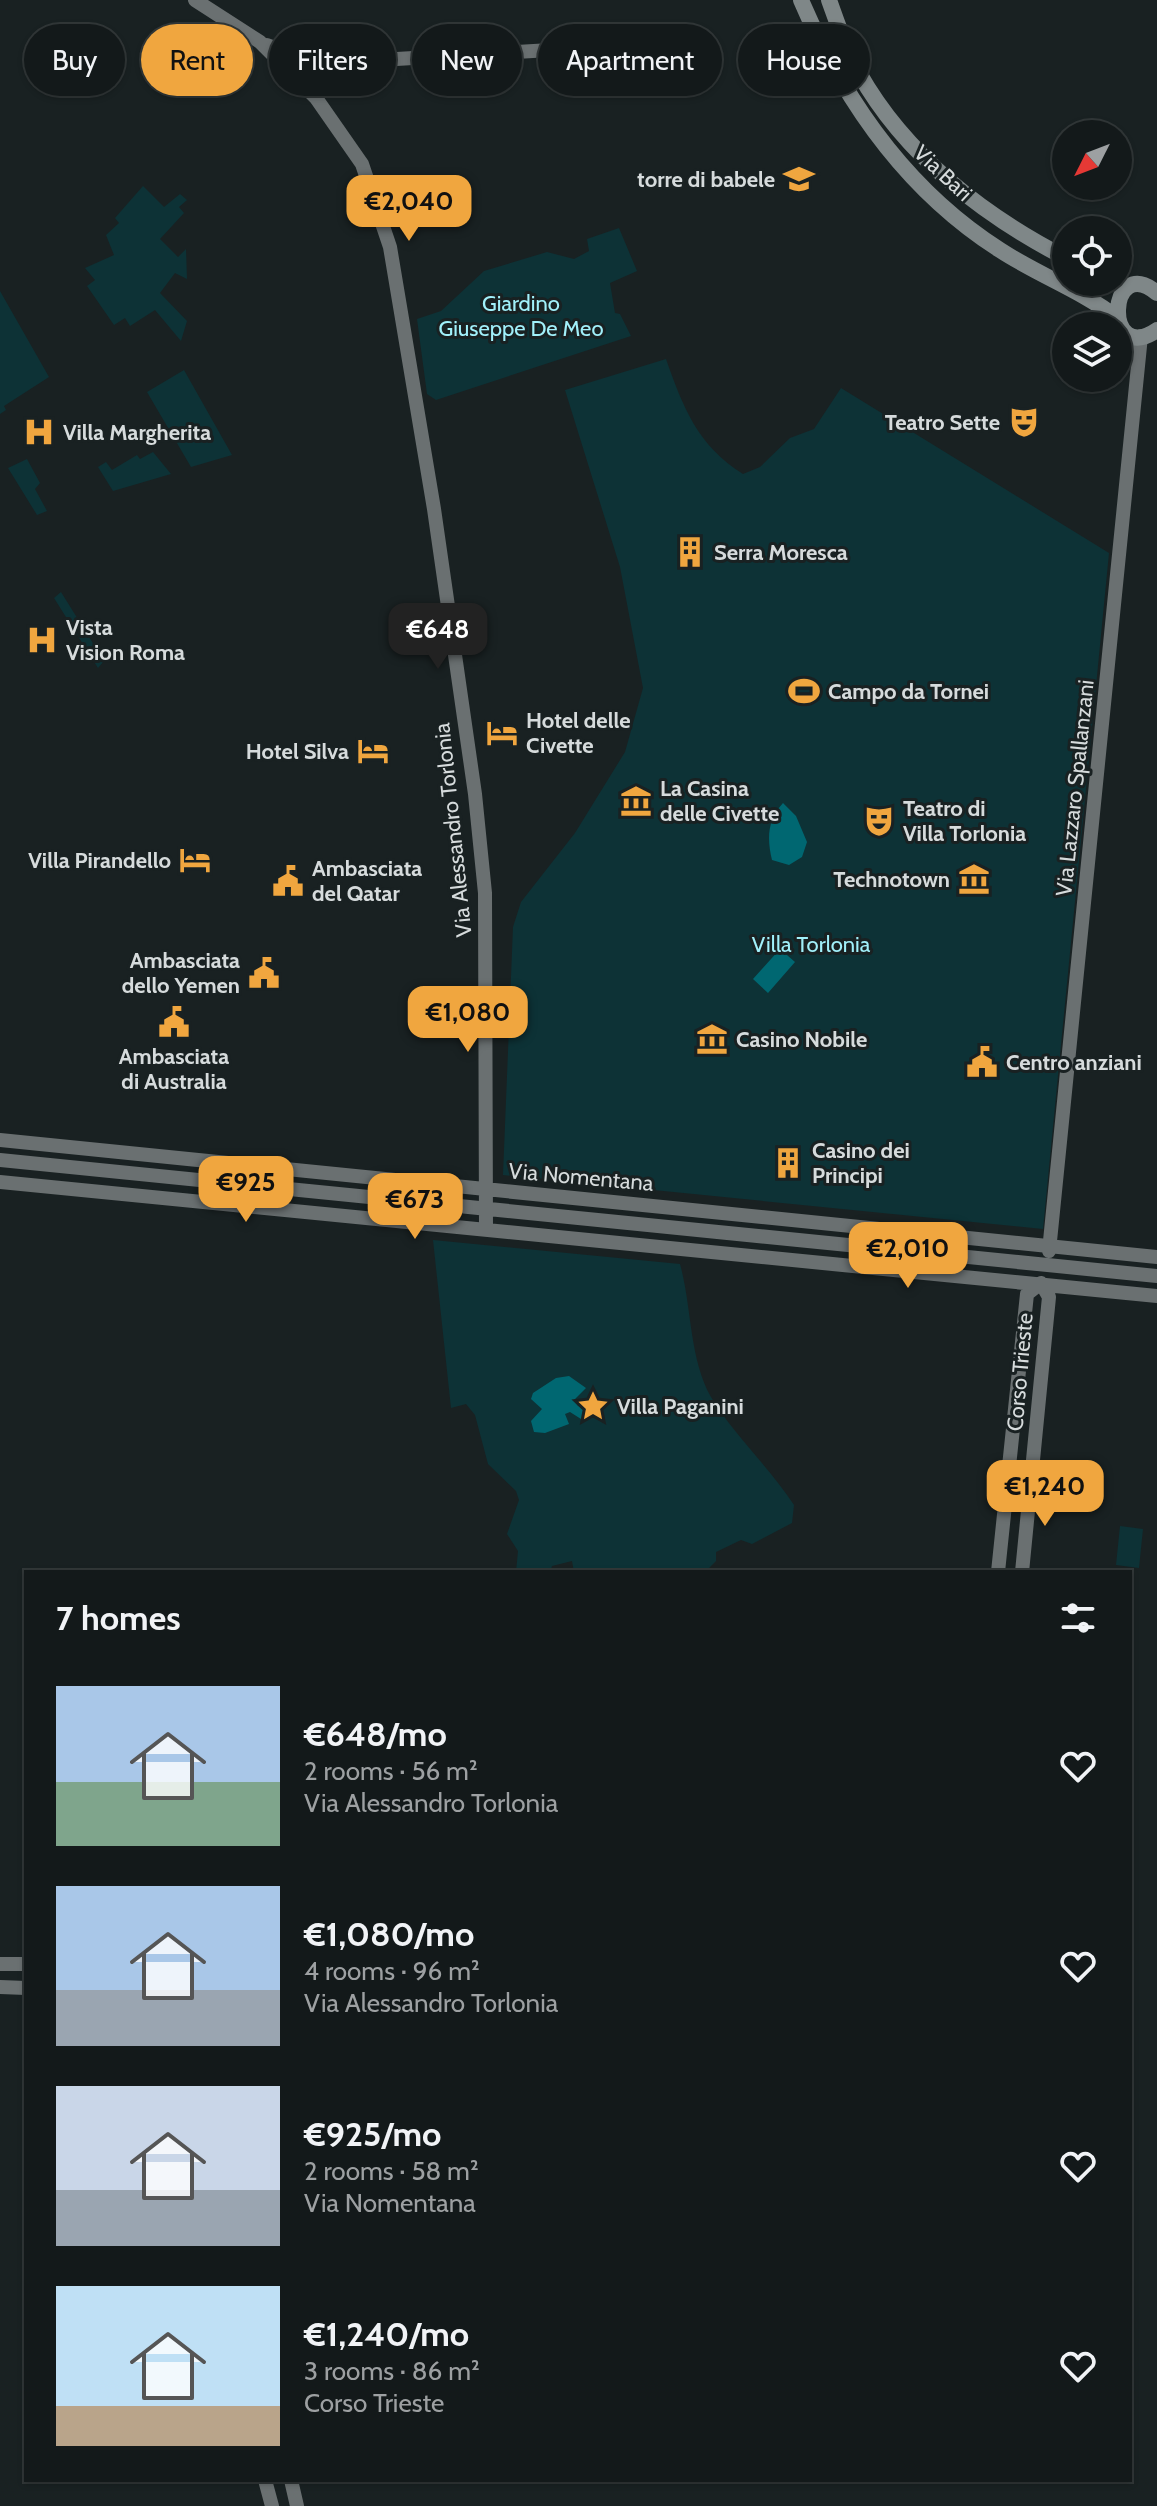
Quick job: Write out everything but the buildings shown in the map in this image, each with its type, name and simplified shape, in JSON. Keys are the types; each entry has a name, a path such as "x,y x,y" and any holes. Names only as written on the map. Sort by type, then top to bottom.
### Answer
{"main road":[{"name":"Via Bari","path":"801,0 846,92 908,172 998,249 1107,312"},
{"name":"Via Bari","path":"829,0 870,92 917,151 1009,226 1052,250"},
{"path":"1132,285 1144,286 1157,293"},
{"name":"Via Bari","path":"1132,332 1152,333"}],"street":[{"path":"195,0 260,42 316,98"},
{"path":"260,42 269,45"},
{"path":"396,58 538,50"},
{"name":"Via Alessandro Torlonia","path":"316,98 358,156 382,218 395,272 471,762 487,919 486,1229"},
{"name":"Via Lazzaro Spallanzani","path":"1041,1283 1050,1245 1152,333"},
{"name":"Via Nomentana","path":"0,1140 1157,1257"},
{"name":"Via Nomentana","path":"0,1160 1157,1276"},
{"path":"0,1182 1157,1296"},
{"name":"Corso Trieste","path":"998,1570 1027,1294 1041,1283 1049,1297 1022,1570"},
{"path":"0,1964 24,1964"},
{"path":"0,1987 24,1988"},
{"path":"266,2482 272,2506"},
{"path":"291,2482 297,2506"}],"green space":[{"path":"143,186 164,207 180,194 187,200 179,207 184,213 160,239 178,257 186,249 187,279 175,273 160,293 187,321 181,341 155,310 130,326 125,318 114,325 87,286 95,280 85,268 114,255 106,235 119,223 115,218"},
{"name":"Giardino Giuseppe De Meo","path":"619,228 637,271 610,283 615,313 620,314 631,336 436,400 427,394 417,319 441,311 484,271 547,252 574,259 589,251 587,239"},
{"path":"0,291 49,377 4,406 6,410 0,414"},
{"name":"Villa Torlonia","path":"666,359 686,409 703,438 727,463 743,474 760,467 790,438 814,429 841,388 1109,553 1043,1229 503,1175 513,927 521,902 575,833 625,752 643,688 620,567 565,390"},
{"path":"184,370 232,455 191,467 147,392"},
{"path":"153,452 171,474 113,491 98,467 106,462 112,470 137,455 140,459"},
{"path":"27,459 40,483 35,489 47,511 37,515 8,468"},
{"path":"61,592 104,661 98,668 54,598"},
{"name":"Villa Paganini","path":"433,1240 680,1264 704,1382 720,1411 794,1505 792,1523 752,1544 741,1540 716,1552 716,1561 707,1570 574,1570 572,1561 552,1566 551,1570 516,1570 518,1551 507,1534 519,1500 516,1491 488,1464 475,1415 466,1404 451,1408"},
{"path":"1120,1526 1143,1529 1139,1568 1116,1565"}],"water":[{"path":"783,803 796,816 807,842 802,857 789,865 772,860 769,845 771,823"},
{"path":"780,949 795,962 768,993 753,979"},
{"path":"569,1376 586,1388 574,1400 578,1406 591,1410 590,1417 581,1419 570,1412 565,1414 569,1424 545,1433 534,1432 531,1421 542,1409 531,1399 533,1393 556,1378"}],"place":[{"name":"torre di babele","path":"799,179"},
{"name":"Teatro Sette","path":"1024,422"},
{"name":"Villa Margherita","path":"39,432"},
{"name":"Serra Moresca","path":"690,552"},
{"name":"Vista Vision Roma","path":"42,640"},
{"name":"Campo da Tornei","path":"804,691"},
{"name":"Hotel delle Civette","path":"502,733"},
{"name":"Hotel Silva","path":"373,751"},
{"name":"La Casina delle Civette","path":"636,801"},
{"name":"Teatro di Villa Torlonia","path":"879,821"},
{"name":"Villa Pirandello","path":"195,860"},
{"name":"Technotown","path":"974,879"},
{"name":"Ambasciata del Qatar","path":"288,881"},
{"name":"Ambasciata dello Yemen","path":"264,973"},
{"name":"Ambasciata di Australia","path":"174,1022"},
{"name":"Casino Nobile","path":"712,1039"},
{"name":"Centro anziani","path":"982,1062"},
{"name":"Casino dei Principi","path":"788,1163"},
{"name":"Villa Paganini","path":"593,1406"}]}
